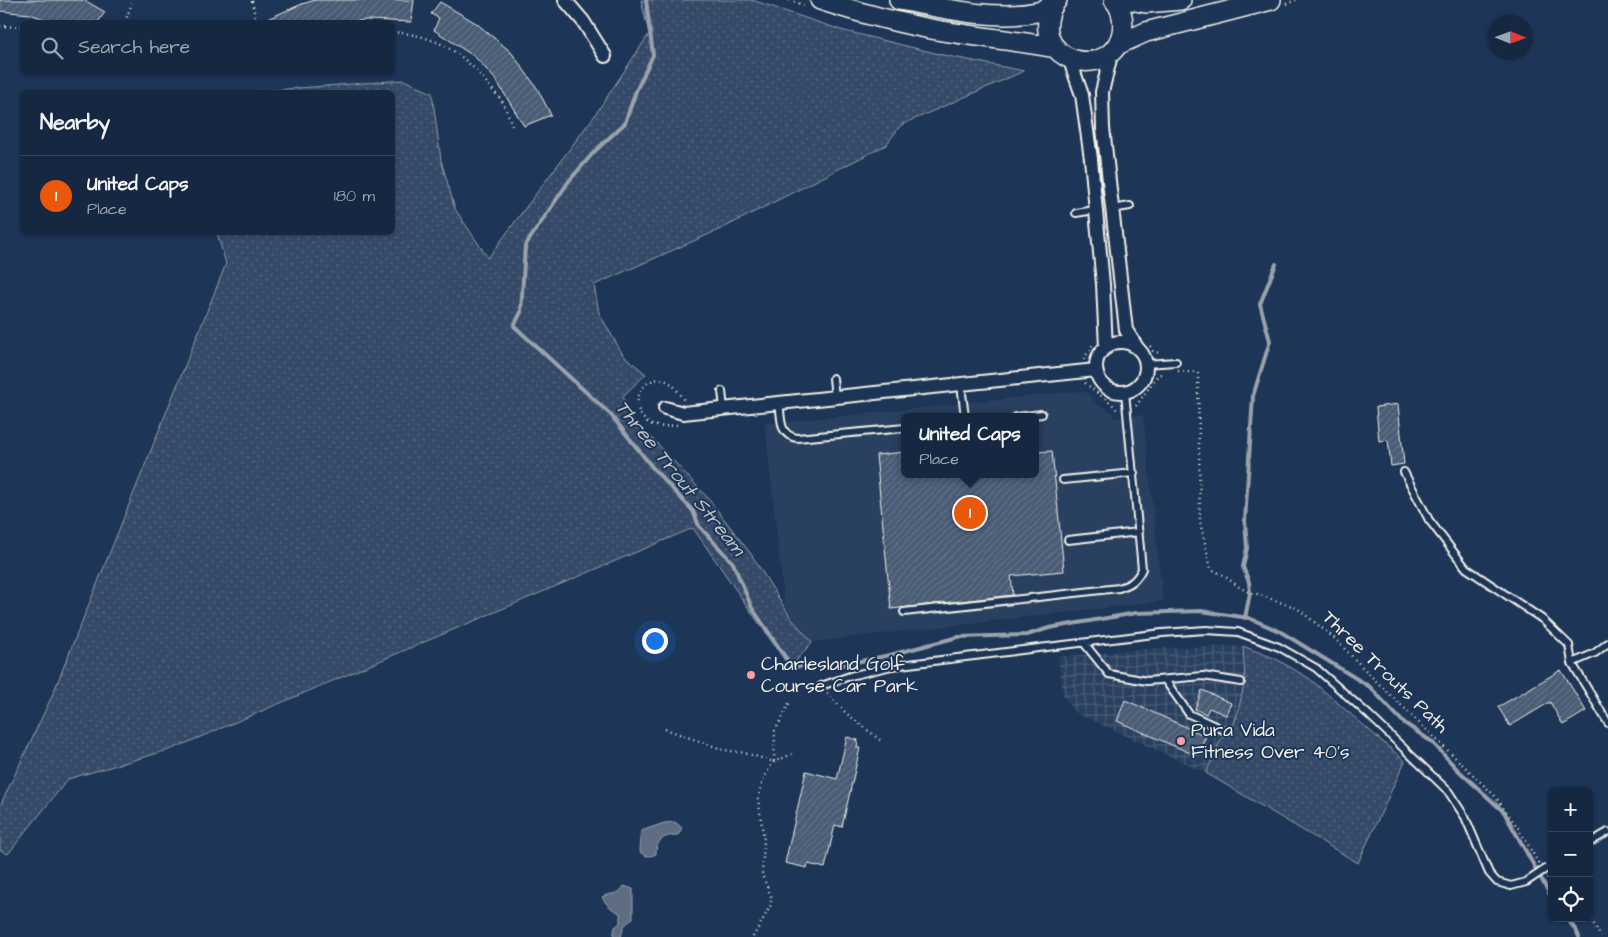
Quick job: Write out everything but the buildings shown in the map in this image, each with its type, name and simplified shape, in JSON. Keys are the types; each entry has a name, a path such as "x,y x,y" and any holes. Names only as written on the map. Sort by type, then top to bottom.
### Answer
{"main road":[{"path":"820,0 890,21 943,31 1021,41 1062,53 1080,62 1098,60 1115,48 1146,32 1271,0"},
{"path":"899,0 969,12 1013,14 1039,12 1056,1"},
{"path":"1114,0 1123,19 1121,37 1115,48"},
{"path":"1130,0 1146,3 1181,0"},
{"path":"1056,1 1050,13 1048,33 1062,53"}],"street":[{"path":"565,0 583,21 605,56"},
{"path":"1062,53 1082,95 1096,210 1106,323 1096,370 1099,378 1110,389 1125,392 1138,385 1146,372 1143,347 1126,330 1103,128 1102,92 1115,48"},
{"path":"1101,344 1122,343 1143,347"},
{"path":"665,408 683,413 1096,370"}],"lane":[{"path":"1112,209 1130,206"},
{"path":"1076,213 1096,210"},
{"path":"1145,364 1176,362"},
{"path":"832,378 835,398"},
{"path":"961,385 964,413"},
{"path":"722,391 724,409"},
{"path":"904,612 1119,588 1130,585 1137,579 1142,569 1125,392"},
{"path":"779,403 785,433 791,437 901,428"},
{"path":"1404,472 1429,520 1466,568 1542,619 1568,645 1572,663 1608,723"},
{"path":"1063,480 1134,473"},
{"path":"1068,540 1139,532"},
{"path":"821,686 850,676 892,666 1206,630 1238,632 1279,647 1316,668 1370,715 1448,791 1465,817 1489,873 1497,882 1511,886 1526,882 1548,868"},
{"path":"1084,643 1109,674 1147,681 1203,676 1241,682"},
{"path":"1572,663 1596,653 1608,643"},
{"path":"1165,680 1189,714 1228,732"},
{"path":"1593,841 1608,832"}],"path":[{"path":"252,1 256,20"},
{"path":"126,20 132,3"},
{"path":"0,26 20,27"},
{"path":"395,32 413,33 433,39 455,51 478,73 502,102 513,129"},
{"path":"1079,360 1084,359 1101,344"},
{"path":"1143,347 1161,354"},
{"path":"1078,383 1085,383 1118,411 1137,410 1136,406 1141,397 1147,392 1158,374 1177,371 1176,362"},
{"name":"Three Trouts Path","path":"1177,371 1198,373 1200,522 1211,569 1223,574 1239,587 1296,608 1334,638 1494,795 1519,829 1548,877"},
{"path":"680,425 663,427 649,424 639,414 636,404 641,388 651,381 663,380 672,383 685,401"},
{"path":"821,686 846,713 880,740"},
{"path":"774,762 775,731 790,702"},
{"path":"664,729 724,750 746,753 774,762"},
{"path":"753,937 771,905 771,896 762,874 764,840 758,798 763,780 774,762 792,754"},
{"path":"1593,922 1601,937"}],"shaded area":[{"path":"641,0 752,0 841,30 943,55 1024,71 901,125 886,145 723,228 594,285 599,313 623,355 646,374 623,396 631,420 654,440 708,498 751,554 791,618 812,642 790,668 693,528 172,749 68,779 8,854 0,850 0,806 52,696 226,264 218,235 395,235 395,90 272,90 404,80 432,93 441,160 455,209 488,258 595,115 649,34"},
{"path":"1080,391 1086,392 1096,403 1112,412 1114,418 1143,415 1163,601 812,642 791,618 784,602 765,424"},
{"path":"1243,646 1245,680 1238,712 1231,732 1221,739 1206,773 1074,712 1063,695 1058,657 1154,648"},
{"path":"1243,646 1276,659 1310,679 1405,761 1358,863 1206,773 1221,739 1231,732 1238,712 1245,680"},
{"path":"675,822 682,828 678,835 662,839 657,845 656,854 648,856 640,852 641,831 664,823"},
{"path":"624,886 633,889 633,918 624,926 621,937 613,937 615,927 620,923 620,913 610,907 602,897 617,893"}],"waterway":[{"name":"Three Trout Stream","path":"646,0 653,55 636,91 625,123 594,152 569,181 525,246 521,312 514,326 611,415 652,467 693,511 699,526 733,563 752,608 792,667 820,665 832,667 890,655 958,637 1027,635 1049,628 1136,613 1201,611 1249,618 1281,632 1370,687 1403,722 1432,742 1458,770 1504,812 1548,891"},
{"path":"1245,618 1250,593 1249,582 1243,567 1247,548 1245,521 1253,396 1270,341 1260,304 1276,264"},
{"name":"Three Trout Stream","path":"1570,922 1579,937"}],"place":[{"name":"United Caps","path":"970,513"},
{"name":"Charlesland Golf Course Car Park","path":"751,675"},
{"name":"Pura Vida Fitness Over 40’s","path":"1181,741"}]}
